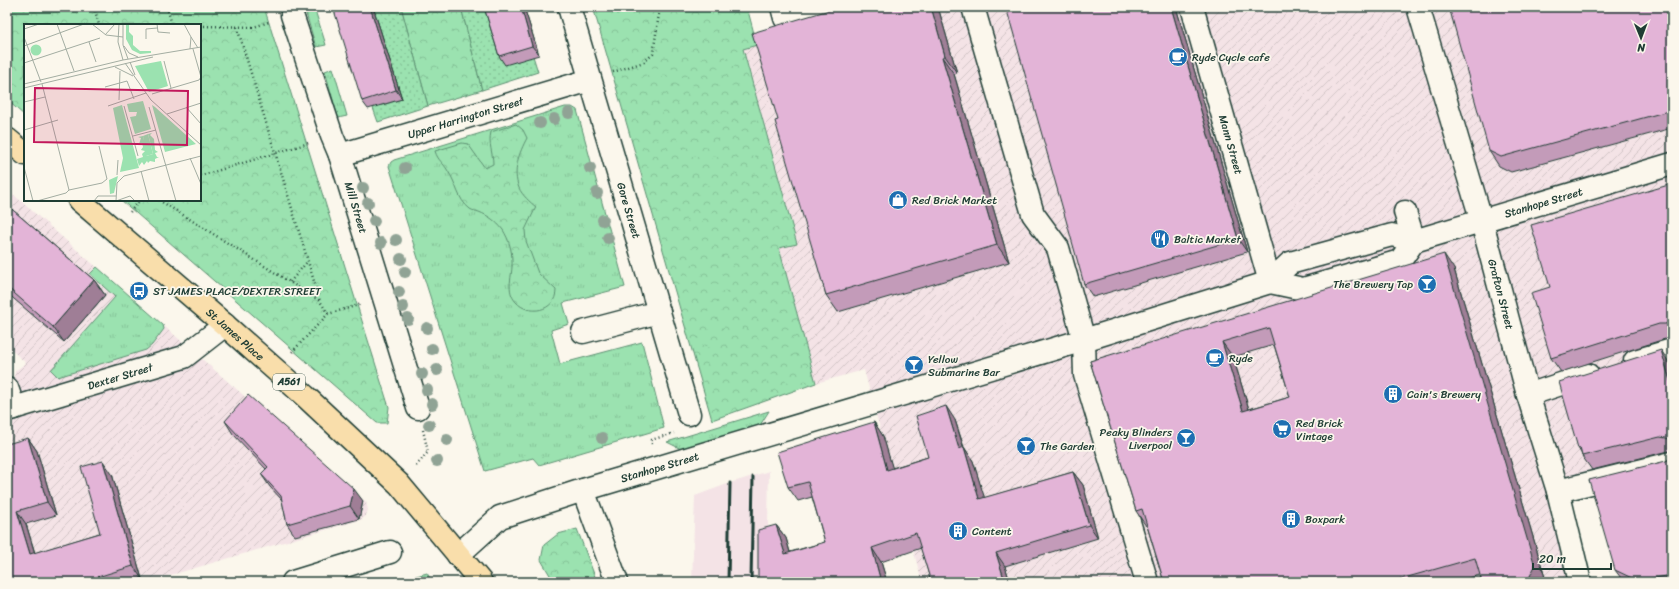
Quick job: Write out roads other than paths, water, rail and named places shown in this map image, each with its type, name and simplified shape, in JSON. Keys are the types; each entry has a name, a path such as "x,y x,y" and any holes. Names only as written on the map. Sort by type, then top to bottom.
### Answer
{"highway":[{"path":"7,139 24,153"},
{"name":"St James Place","path":"80,201 225,325 399,484 481,582"}],"street":[{"name":"Gore Street","path":"569,7 689,414"},
{"path":"782,7 785,18 825,7"},
{"path":"973,7 1033,214 1058,248 1084,340 1085,375 1147,582"},
{"name":"Mann Street","path":"1192,7 1270,282"},
{"name":"Grafton Street","path":"1418,7 1482,222 1528,395 1558,490 1580,582"},
{"name":"Mill Street","path":"292,11 336,145 418,408"},
{"name":"Upper Harrington Street","path":"336,145 590,80"},
{"name":"Stanhope Street","path":"1414,241 1482,222 1672,164"},
{"path":"1270,282 1303,289 1400,261 1414,241 1405,212"},
{"name":"Stanhope Street","path":"458,555 500,517 583,490 1084,340 1270,282"},
{"path":"584,332 659,312"},
{"name":"Dexter Street","path":"9,402 184,357 225,325"},
{"path":"1528,395 1672,350"},
{"path":"1558,490 1672,462"},
{"path":"583,490 617,582"},
{"path":"293,582 390,552"}],"railway":[{"path":"751,582 753,477"},
{"path":"728,582 730,483"}],"place":[{"name":"Ryde Cycle cafe","path":"1178,57"},
{"name":"Red Brick Market","path":"898,200"},
{"name":"Baltic Market","path":"1160,239"},
{"name":"The Brewery Tap","path":"1427,284"},
{"name":"ST JAMES PLACE/DEXTER STREET","path":"139,291"},
{"name":"Ryde","path":"1215,358"},
{"name":"Yellow Submarine Bar","path":"914,365"},
{"name":"Cain's Brewery","path":"1393,394"},
{"name":"Red Brick Vintage","path":"1282,429"},
{"name":"Peaky Blinders Liverpool","path":"1186,438"},
{"name":"The Garden","path":"1026,446"},
{"name":"Boxpark","path":"1291,519"},
{"name":"Content","path":"958,531"}]}
